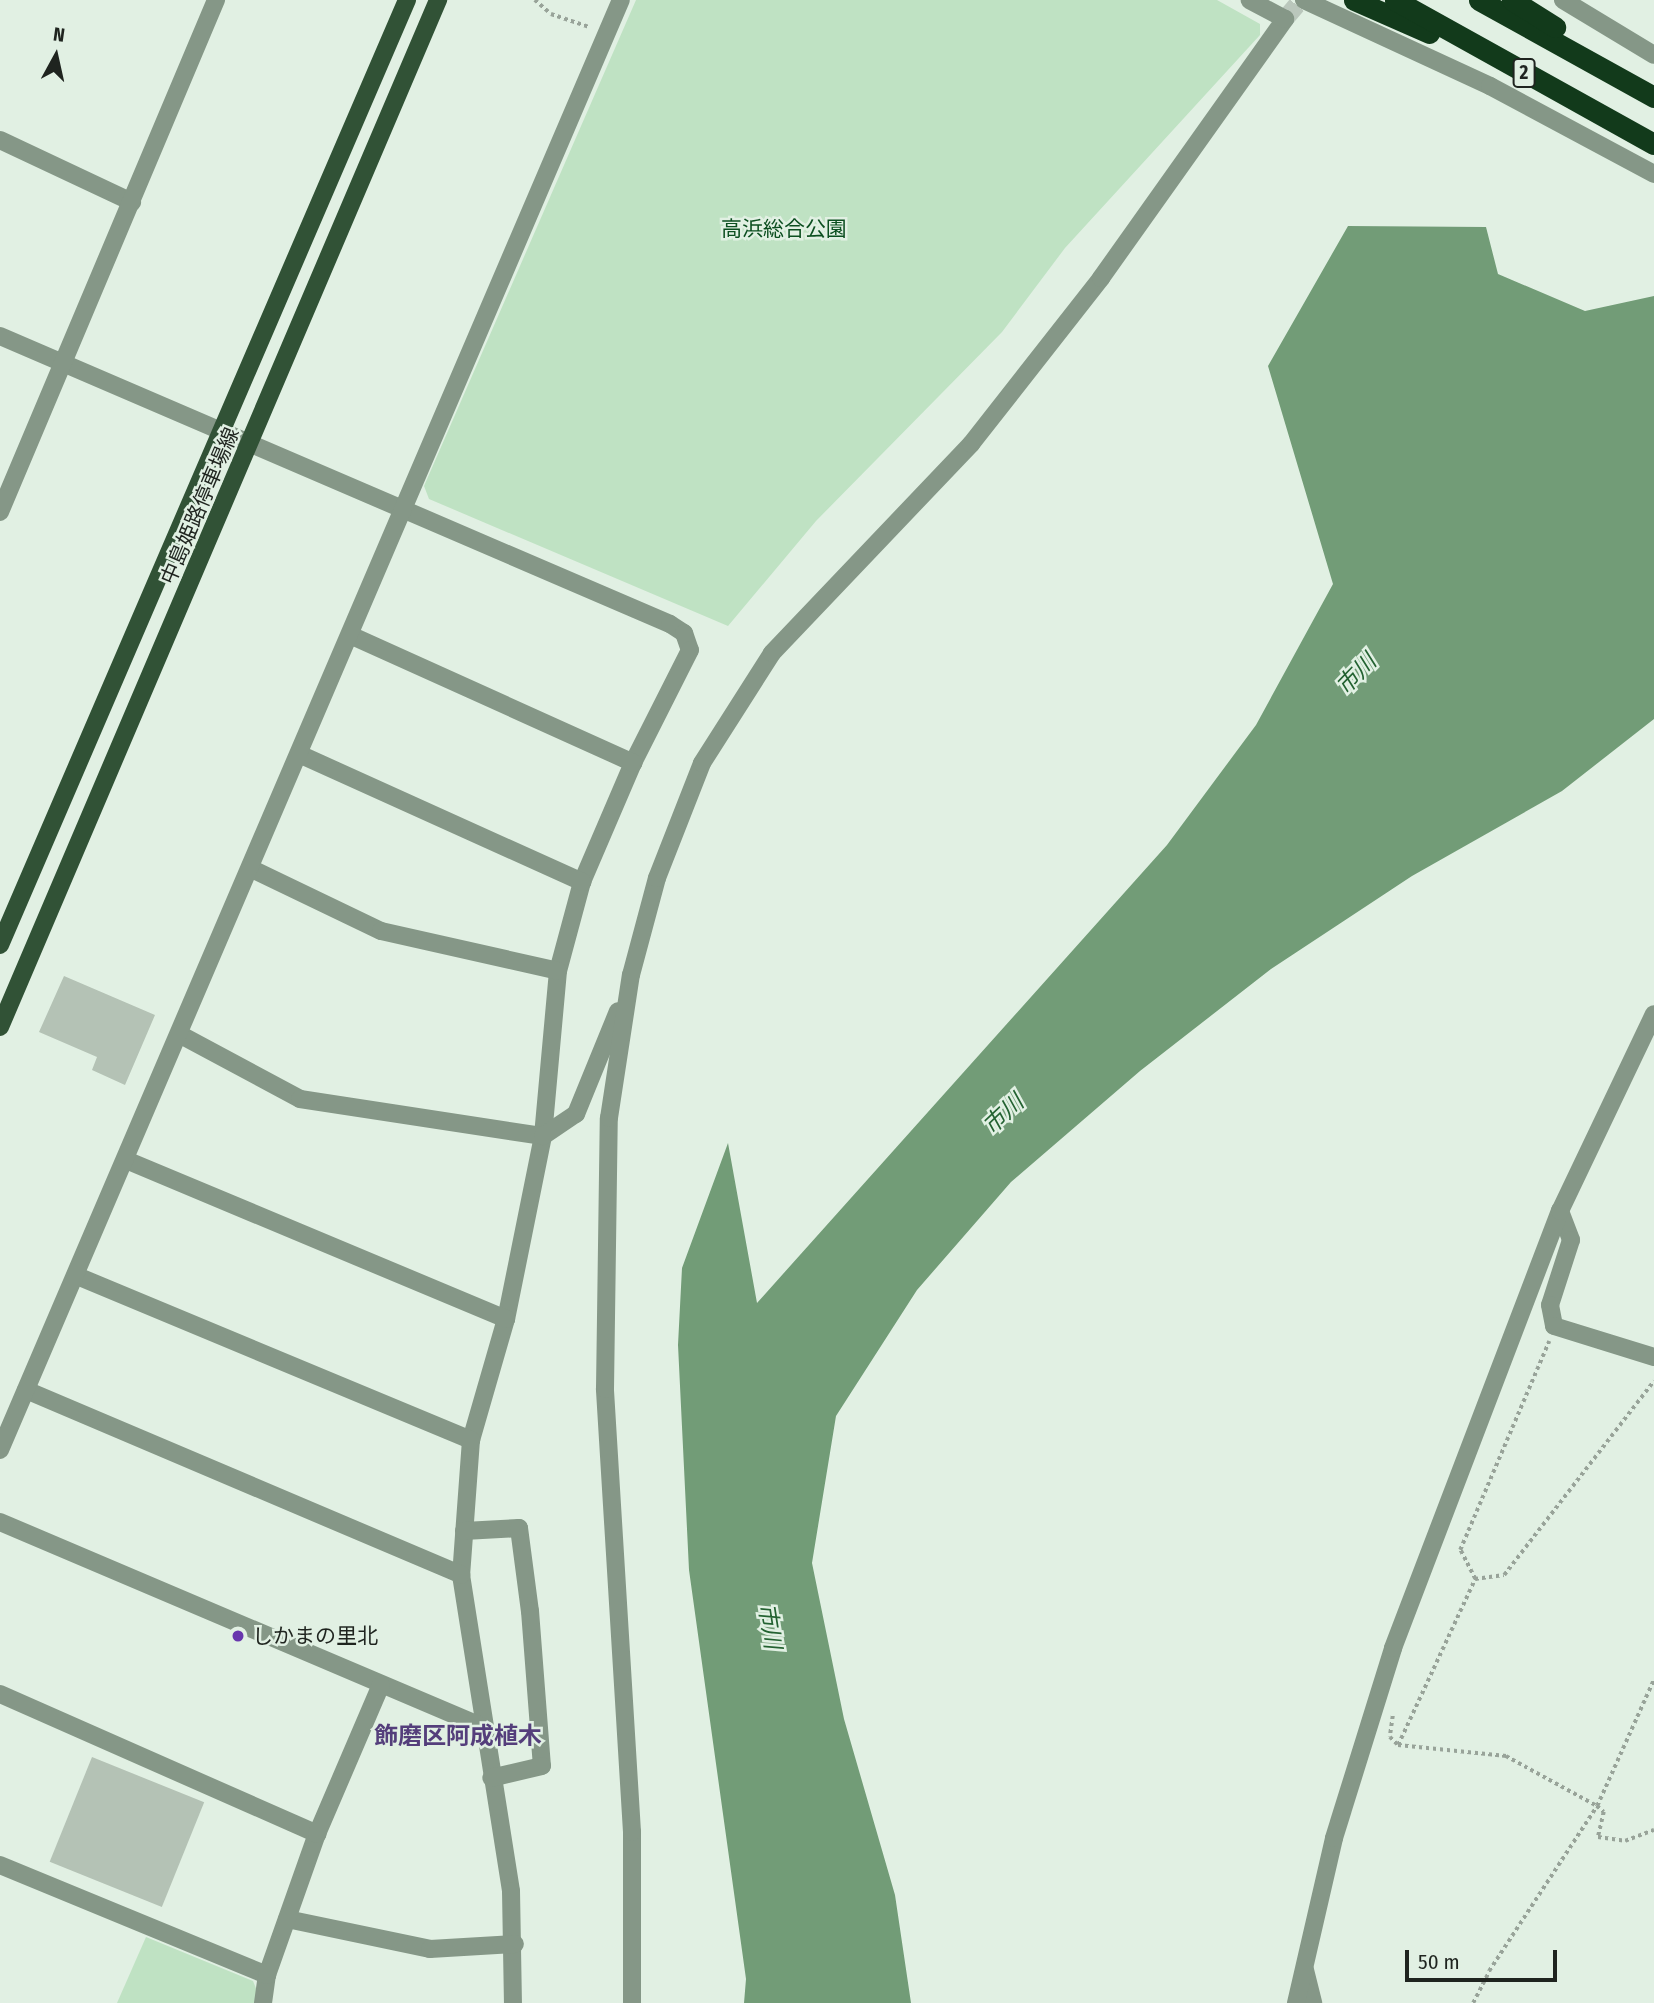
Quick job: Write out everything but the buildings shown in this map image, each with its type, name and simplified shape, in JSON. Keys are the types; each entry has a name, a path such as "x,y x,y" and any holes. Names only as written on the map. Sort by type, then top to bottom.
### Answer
{"highway":[{"path":"1354,0 1388,6"},
{"name":"2","path":"1479,0 1654,97"},
{"path":"1512,0 1654,91"},
{"name":"2","path":"1388,6 1530,76 1654,144"}],"main road":[{"name":"中島姫路停車場線","path":"0,945 407,0"},
{"name":"中島姫路停車場線","path":"0,1027 252,445 438,0"}],"street":[{"path":"1,507 216,0"},
{"path":"0,1450 621,0"},
{"path":"632,2003 632,1832 605,1388 609,1118 631,975 657,878 702,763 772,653 971,444 1101,278 1285,19 1250,0"},
{"path":"1304,0 1490,86 1654,174"},
{"path":"1563,0 1654,55"},
{"path":"0,140 132,202"},
{"path":"0,336 220,434 252,445 684,633 690,650 633,763 582,882 558,971 543,1136 506,1319 471,1440 461,1575 515,1944 513,2003"},
{"path":"350,635 633,763"},
{"path":"299,754 582,882"},
{"path":"250,868 381,931 558,971"},
{"path":"178,1034 300,1099 543,1136 576,1114 631,975"},
{"path":"1296,2003 1334,1838 1393,1648 1560,1211 1654,1014"},
{"path":"126,1160 506,1319"},
{"path":"1560,1211 1571,1240 1550,1305 1553,1326 1654,1357"},
{"path":"76,1276 471,1440"},
{"path":"26,1390 461,1575"},
{"path":"0,1521 483,1727"},
{"path":"464,1531 519,1528 530,1611 542,1766 491,1778"},
{"path":"263,2003 267,1975 317,1834 381,1685"},
{"path":"0,1694 317,1834"},
{"path":"0,1865 267,1975"},
{"path":"287,1919 430,1949 515,1944"},
{"path":"1304,1967 1313,2003"}],"path":[{"path":"535,0 551,14 606,36"},
{"path":"1475,1579 1460,1550 1521,1401 1542,1362 1553,1326"},
{"path":"1475,1579 1504,1575 1654,1381"},
{"path":"1398,1745 1475,1579"},
{"path":"1474,2003 1489,1971 1597,1806 1654,1679"},
{"path":"1393,1713 1390,1737 1398,1745 1506,1756 1597,1806 1604,1812 1598,1837 1625,1841 1654,1830"}],"green space":[{"name":"高浜総合公園","path":"636,0 1217,0 1260,24 1260,35 1065,248 1002,332 816,521 728,626 429,499 424,486"},
{"path":"146,1937 253,1981 258,1993 255,2003 117,2003"}],"water":[{"name":"市川","path":"1348,226 1486,227 1498,274 1585,311 1654,296 1654,719 1562,791 1412,876 1271,969 1140,1071 1011,1182 917,1290 836,1416 812,1563 844,1719 895,1895 911,2003 744,2003 746,1979 689,1570 678,1345 682,1268 728,1143 757,1303 1167,845 1256,725 1333,584 1268,366"}],"tunnel":[{"path":"1285,19 1301,0"}],"place":[{"name":"しかまの里北","path":"238,1636"}],"district":[{"name":"飾磨区阿成植木","path":"458,1737"}]}
